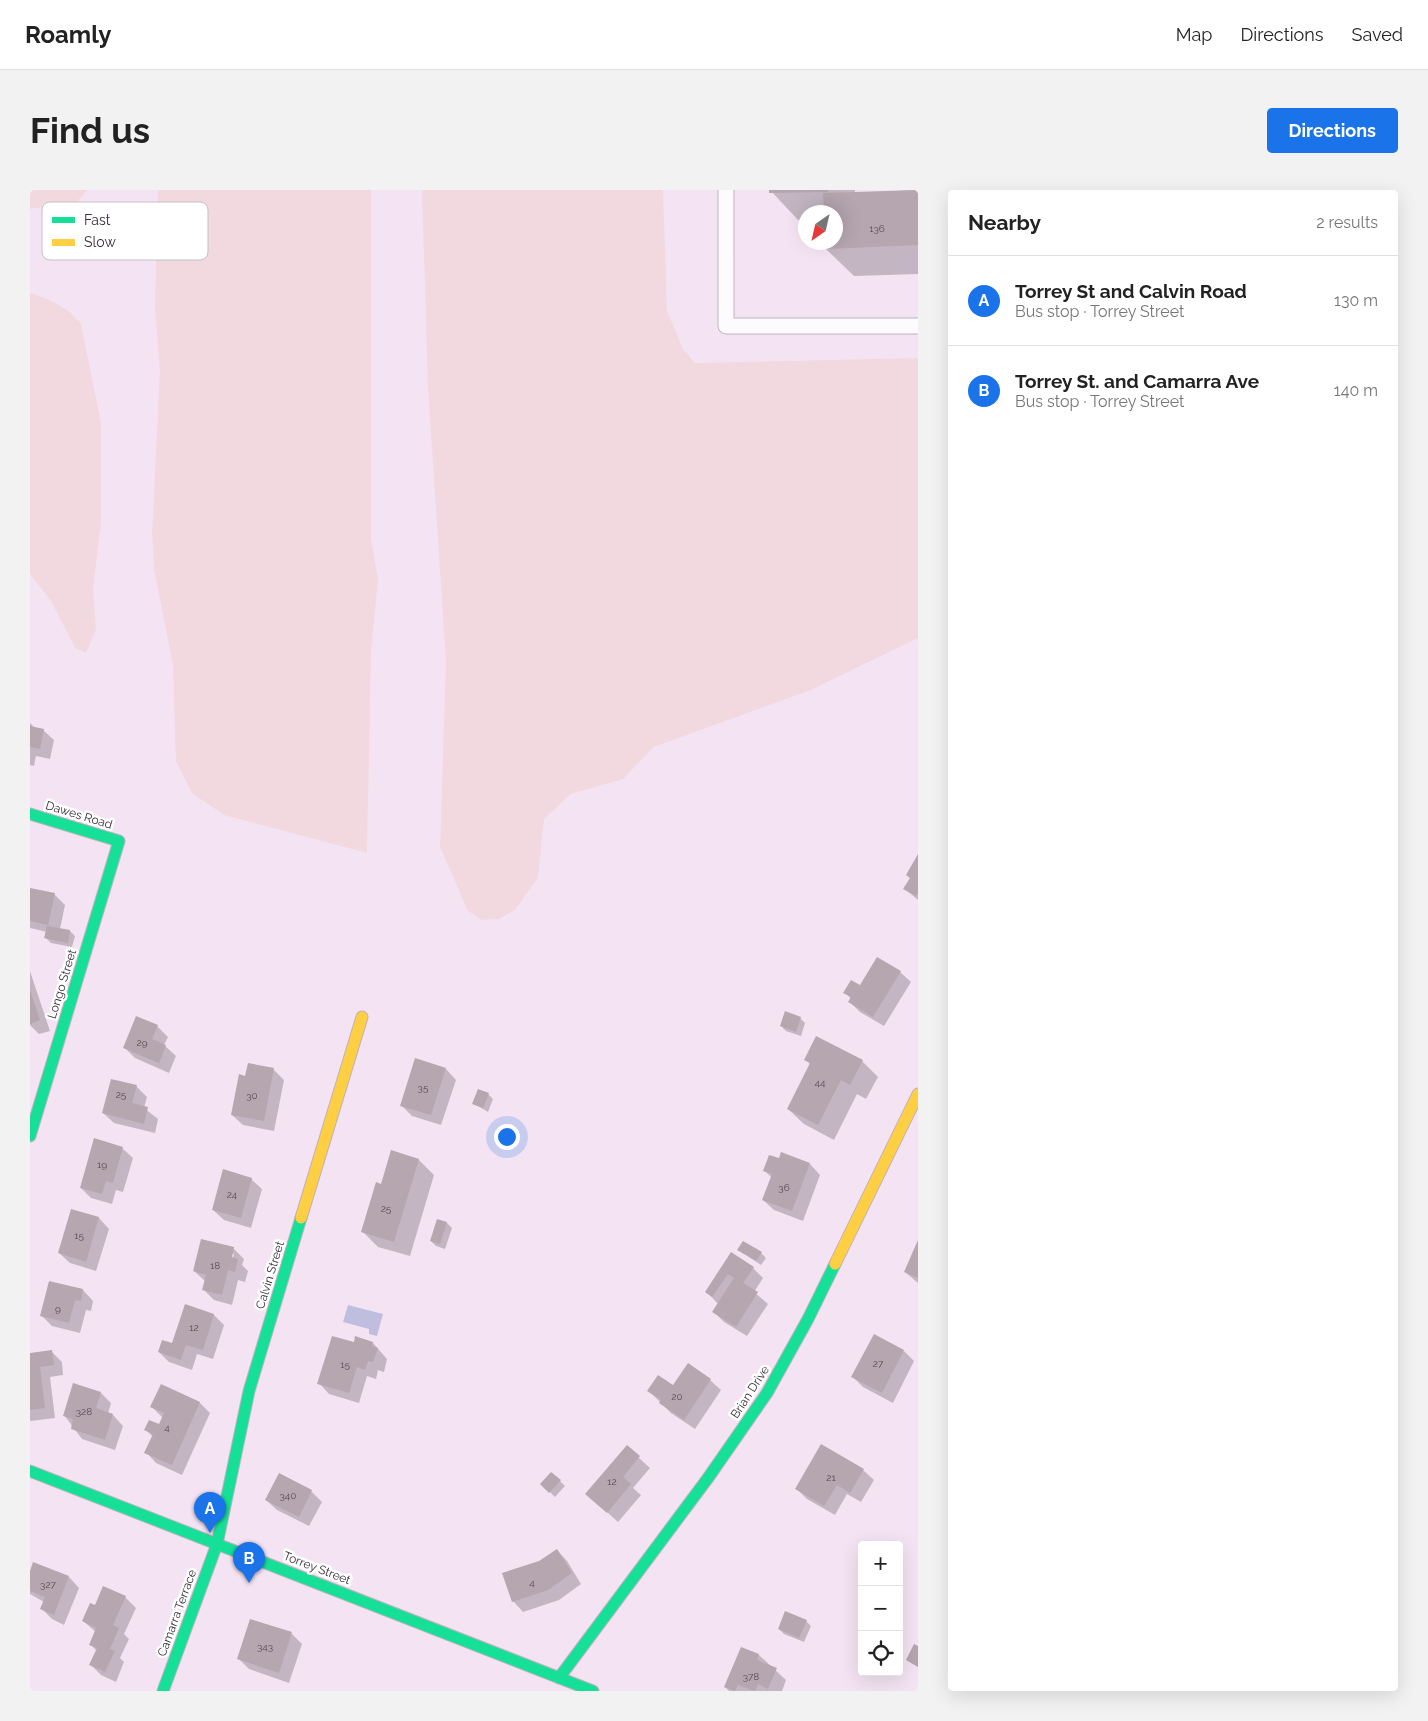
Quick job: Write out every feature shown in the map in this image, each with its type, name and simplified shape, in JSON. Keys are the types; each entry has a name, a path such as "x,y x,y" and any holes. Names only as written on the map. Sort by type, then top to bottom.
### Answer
{"street":[{"name":"Dawes Road","path":"30,814 119,841"},
{"name":"Longo Street","path":"30,1136 119,841"},
{"name":"Calvin Street","path":"217,1544 249,1391 362,1016"},
{"name":"Brian Drive","path":"559,1678 708,1478 767,1393 808,1319 918,1094"},
{"name":"Torrey Street","path":"30,1471 593,1691"},
{"name":"Camarra Terrace","path":"163,1691 217,1544"}],"lane":[{"path":"726,190 726,326 918,326"}],"shaded area":[{"path":"30,190 87,190 77,202 42,202 42,207 30,209"},
{"path":"158,190 371,190 371,539 378,579 371,652 367,853 224,815 192,793 176,761 173,665 154,569 152,533 160,372 155,307 156,260 208,260 208,202 158,202"},
{"path":"422,190 663,190 667,311 683,349 695,363 918,358 918,638 811,690 654,747 623,779 571,794 544,819 538,878 515,910 499,919 482,920 468,911 440,847 446,661 428,388"},
{"path":"30,293 58,304 81,324 101,423 101,522 93,589 96,630 86,653 75,648 51,601 30,574"}],"water":[{"path":"348,1305 383,1314 377,1336 369,1334 369,1329 343,1322"}],"building":[{"path":"769,190 828,190 828,192 769,193"},
{"path":"918,190 918,245 843,248 843,205 824,205 823,193"},
{"path":"30,726 44,729 40,749 30,747"},
{"path":"918,854 918,893 916,896 903,889 910,878 906,875"},
{"path":"30,888 55,893 48,925 30,921"},
{"path":"47,926 70,930 68,943 44,938"},
{"path":"877,957 901,971 873,1017 848,1002 851,997 843,993 851,980 860,985"},
{"path":"30,990 40,1020 30,1024"},
{"path":"785,1011 801,1017 796,1032 780,1026"},
{"path":"136,1016 158,1025 152,1039 166,1045 159,1063 123,1048"},
{"path":"816,1036 863,1060 850,1085 841,1080 818,1125 787,1109 810,1063 804,1060"},
{"path":"415,1058 446,1068 431,1115 400,1106"},
{"path":"248,1063 274,1068 264,1121 231,1115 239,1074 245,1076"},
{"path":"111,1079 137,1085 132,1103 148,1107 144,1124 102,1113"},
{"path":"478,1089 489,1093 483,1108 472,1104"},
{"path":"94,1138 123,1147 113,1183 106,1181 102,1194 80,1188"},
{"path":"391,1150 419,1159 394,1242 361,1232 376,1182 381,1184"},
{"path":"781,1152 810,1163 792,1211 762,1200 772,1174 763,1171 769,1155 779,1158"},
{"path":"223,1169 252,1178 241,1218 212,1210"},
{"path":"71,1209 99,1217 86,1262 58,1253"},
{"path":"437,1219 447,1222 440,1244 430,1241"},
{"path":"201,1239 234,1247 232,1257 238,1259 235,1272 228,1270 222,1295 202,1290 206,1275 193,1271"},
{"path":"918,1240 918,1278 904,1272"},
{"path":"743,1241 762,1252 756,1261 737,1250"},
{"path":"731,1252 754,1267 743,1283 758,1292 736,1327 712,1312 734,1278 728,1274 712,1297 705,1292"},
{"path":"49,1281 83,1289 81,1301 75,1300 69,1323 40,1316"},
{"path":"185,1304 214,1314 203,1350 186,1345 181,1360 158,1352 162,1340 172,1343"},
{"path":"874,1334 904,1350 882,1393 851,1377"},
{"path":"332,1336 354,1342 355,1336 373,1342 372,1346 378,1348 373,1362 368,1361 365,1370 357,1367 349,1393 317,1384"},
{"path":"52,1350 54,1365 40,1367 45,1408 30,1410 30,1353"},
{"path":"688,1363 711,1379 684,1420 659,1403 661,1400 647,1391 658,1375 673,1385"},
{"path":"73,1383 101,1392 96,1408 113,1414 105,1440 71,1429 73,1419 63,1416"},
{"path":"161,1384 200,1402 172,1465 144,1453 153,1434 144,1430 149,1420 159,1424 164,1413 150,1407"},
{"path":"821,1444 864,1469 850,1493 837,1485 824,1506 795,1489"},
{"path":"627,1445 640,1456 623,1477 631,1484 607,1513 585,1494"},
{"path":"551,1472 561,1480 549,1493 540,1484"},
{"path":"279,1473 312,1490 299,1517 265,1500"},
{"path":"557,1549 572,1573 548,1590 512,1602 502,1573 539,1561"},
{"path":"33,1562 69,1576 54,1615 40,1609 45,1597 30,1591 30,1571"},
{"path":"103,1586 126,1596 113,1625 119,1628 110,1649 115,1651 105,1672 89,1665 97,1648 89,1645 96,1628 82,1621 90,1603 95,1605"},
{"path":"785,1611 807,1620 799,1638 778,1629"},
{"path":"250,1619 292,1632 279,1673 237,1659"},
{"path":"914,1644 918,1646 918,1667 906,1660"},
{"path":"741,1647 759,1654 757,1660 777,1668 768,1689 758,1684 755,1691 738,1685 735,1691 724,1687"}],"traffic: fast":[{"path":"30,814 119,841 30,1136"},
{"path":"163,1691 217,1544 249,1391 301,1218"},
{"path":"559,1678 708,1478 767,1393 808,1319 835,1264"},
{"path":"30,1471 593,1691"}],"traffic: slow":[{"path":"301,1218 362,1017"},
{"path":"835,1264 918,1094"}],"place":[{"name":"Torrey St and Calvin Road","path":"210,1533"},
{"name":"Torrey St. and Camarra Ave","path":"249,1583"}]}
